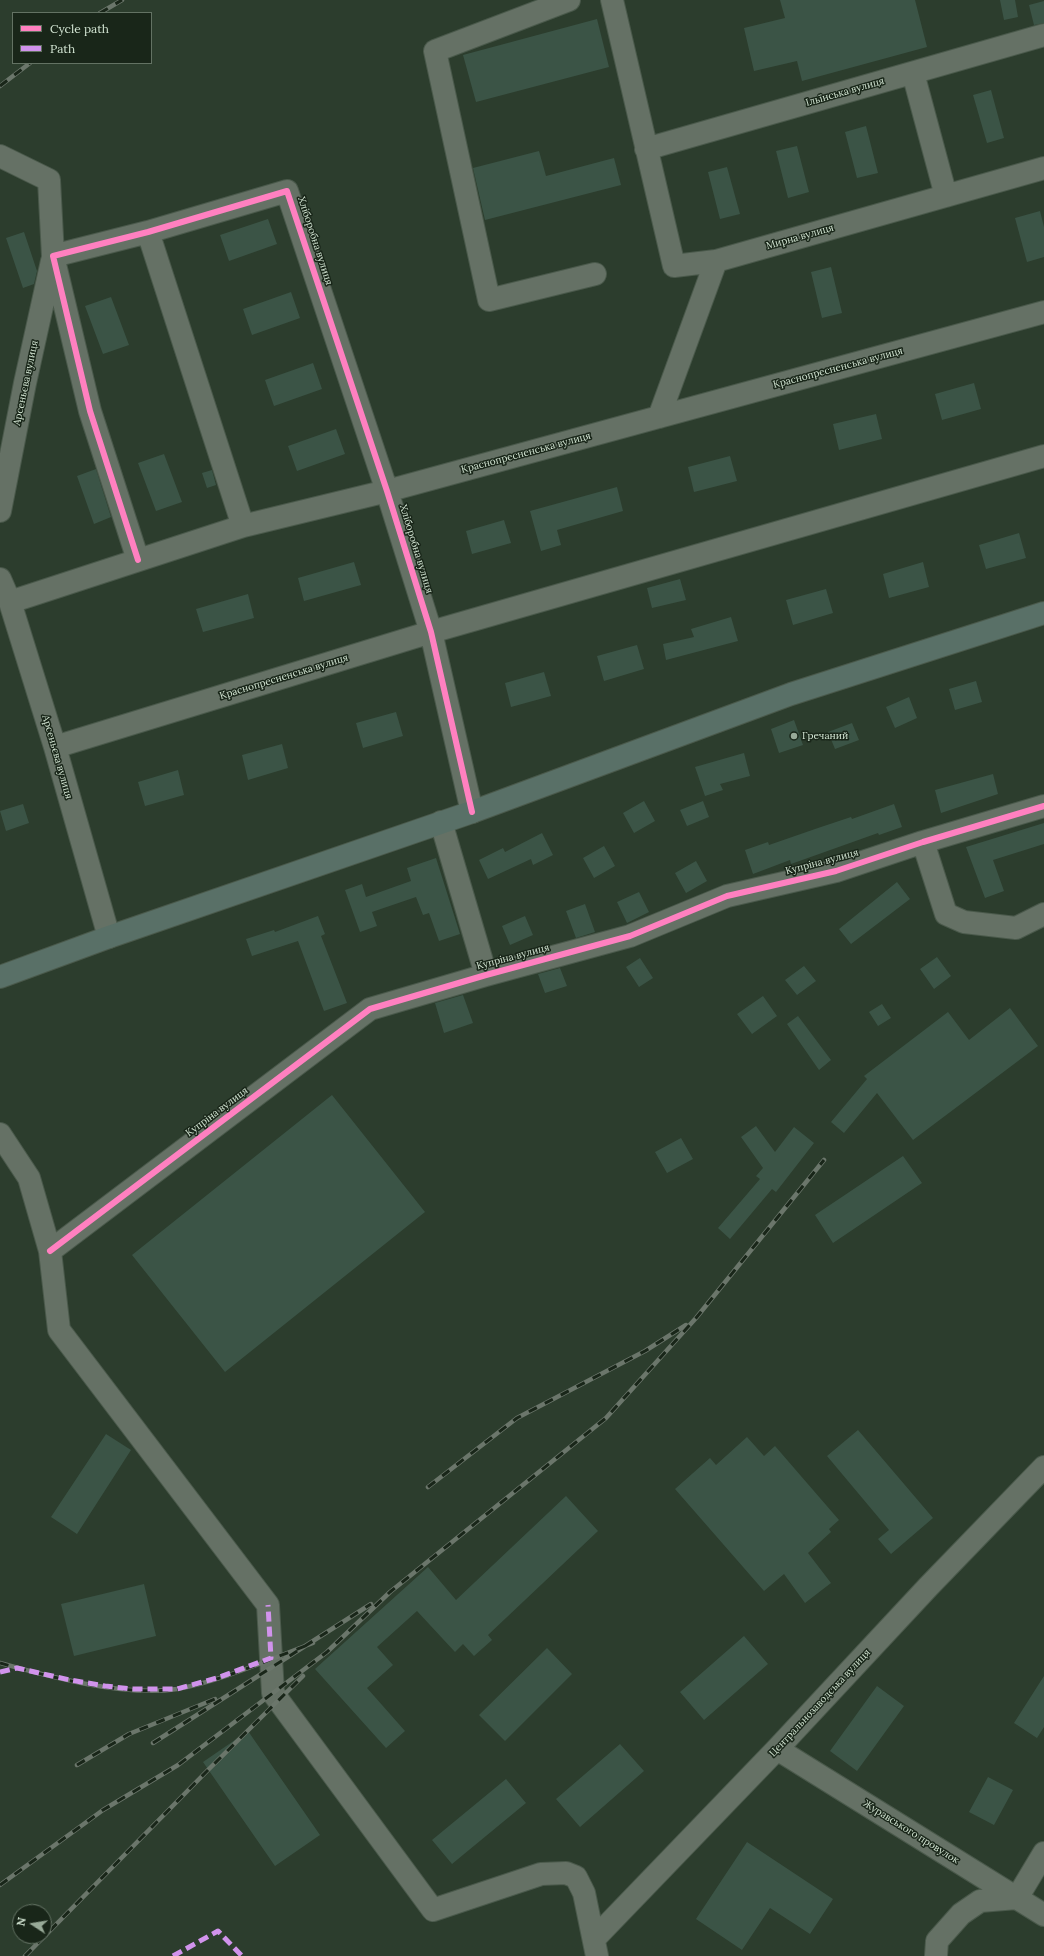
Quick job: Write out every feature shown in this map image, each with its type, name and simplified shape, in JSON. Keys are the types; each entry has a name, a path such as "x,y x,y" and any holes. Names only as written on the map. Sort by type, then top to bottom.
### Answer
{"main road":[{"path":"0,977 109,937 472,812 791,694 1044,613"}],"street":[{"path":"569,0 435,51 489,300 595,274"},
{"path":"612,0 646,149"},
{"name":"Ільїнська вулиця","path":"646,149 1044,35"},
{"path":"913,72 946,196"},
{"name":"Мирна вулиця","path":"646,149 674,266 716,261 1044,168"},
{"path":"0,156 50,180 53,256 90,411 138,560"},
{"name":"Хліборобна вулиця","path":"53,256 148,232 287,191 387,491 431,632 472,812"},
{"path":"148,232 243,526"},
{"name":"Арсеньєва вулиця","path":"0,511 25,383 53,256"},
{"path":"659,417 716,261"},
{"name":"Краснопресненська вулиця","path":"10,602 243,526 387,491 1044,312"},
{"name":"Краснопресненська вулиця","path":"55,747 431,632 1044,456"},
{"name":"Арсеньєва вулиця","path":"0,579 10,602 55,747 109,937"},
{"name":"Купріна вулиця","path":"50,1251 370,1009 486,975 630,936 727,896 836,871 923,842 1044,806"},
{"path":"441,822 486,975"},
{"path":"923,842 946,914 964,922 1016,928 1044,914"},
{"path":"0,1134 29,1178 50,1251 59,1330 268,1605 274,1692 434,1910 541,1874 566,1873 576,1877 584,1893 596,1947"},
{"name":"Центральнозаводська вулиця","path":"596,1947 928,1587 1044,1467"},
{"name":"Журавського провулок","path":"777,1750 1044,1915"},
{"path":"936,1956 937,1941 960,1914 980,1901 1017,1898 1044,1853"}],"building":[{"path":"780,0 915,0 927,47 802,81 797,61 754,71 744,28 785,18"},
{"path":"1000,0 1015,0 1018,17 1004,20"},
{"path":"1044,1 1044,23 1034,25 1029,5"},
{"path":"597,19 609,67 476,102 463,55"},
{"path":"991,90 1004,138 987,143 973,95"},
{"path":"866,126 878,173 857,178 845,132"},
{"path":"797,146 809,192 788,198 776,151"},
{"path":"539,151 546,176 614,158 621,185 485,220 473,168"},
{"path":"727,167 740,214 720,219 708,172"},
{"path":"1040,211 1044,227 1044,257 1027,262 1015,218"},
{"path":"268,219 277,244 229,261 220,235"},
{"path":"24,232 37,271 34,284 23,288 6,238"},
{"path":"831,267 842,313 822,318 811,272"},
{"path":"291,292 300,318 252,335 243,309"},
{"path":"111,297 129,345 103,354 85,306"},
{"path":"313,363 322,389 274,406 265,380"},
{"path":"974,383 981,409 942,420 935,394"},
{"path":"876,414 882,439 839,450 833,424"},
{"path":"336,429 345,454 297,471 288,446"},
{"path":"164,454 182,502 156,511 138,463"},
{"path":"730,456 737,481 694,492 688,467"},
{"path":"96,469 111,517 94,524 77,476"},
{"path":"212,470 216,485 207,488 202,473"},
{"path":"617,487 623,511 557,530 561,545 541,551 530,511"},
{"path":"504,520 511,543 472,554 466,531"},
{"path":"1019,533 1026,558 986,569 979,545"},
{"path":"354,562 361,585 304,601 298,578"},
{"path":"923,562 929,587 889,598 883,574"},
{"path":"680,579 686,600 652,608 647,588"},
{"path":"826,589 833,613 793,625 786,600"},
{"path":"248,594 254,618 203,632 196,609"},
{"path":"731,617 738,641 666,660 663,644 694,637 691,629"},
{"path":"637,645 644,669 604,681 597,656"},
{"path":"544,672 551,696 511,707 505,683"},
{"path":"976,681 982,702 955,710 949,689"},
{"path":"909,697 917,718 895,728 886,707"},
{"path":"396,712 403,736 363,748 356,723"},
{"path":"794,720 803,745 779,753 771,729"},
{"path":"852,723 859,740 835,749 828,732"},
{"path":"282,744 288,768 248,780 242,755"},
{"path":"744,753 750,776 720,784 723,790 705,796 695,767"},
{"path":"178,770 184,795 145,806 138,782"},
{"path":"993,774 998,794 941,813 935,790"},
{"path":"644,801 655,821 634,833 623,813"},
{"path":"703,801 709,817 687,826 680,810"},
{"path":"23,804 29,823 6,831 0,811"},
{"path":"894,804 902,827 879,835 878,833 791,864 790,860 753,874 745,850 768,842 769,845"},
{"path":"1044,823 1044,844 993,860 1004,891 985,898 966,847"},
{"path":"542,833 553,855 533,865 531,859 488,879 479,860 503,848 505,852"},
{"path":"604,846 615,866 594,878 583,858"},
{"path":"436,858 460,934 439,941 429,913 423,915 416,897 372,912 377,926 360,932 345,890 362,884 366,897 411,881 407,868"},
{"path":"696,861 707,881 686,893 675,873"},
{"path":"897,882 910,899 851,944 839,929"},
{"path":"639,892 649,912 627,923 617,902"},
{"path":"585,904 595,932 576,938 566,911"},
{"path":"318,916 325,934 321,936 347,1003 324,1011 298,941 252,956 246,939 274,930 275,932"},
{"path":"525,916 533,935 510,945 502,926"},
{"path":"937,957 951,976 934,989 920,969"},
{"path":"640,958 653,978 639,987 626,967"},
{"path":"804,966 816,981 797,995 785,980"},
{"path":"560,968 567,986 545,993 538,974"},
{"path":"463,995 473,1023 444,1033 435,1003"},
{"path":"763,996 777,1016 752,1034 737,1014"},
{"path":"882,1004 891,1018 878,1026 869,1012"},
{"path":"1010,1008 1038,1046 913,1140 877,1093 844,1133 831,1122 867,1079 864,1076 948,1012 969,1040"},
{"path":"798,1016 831,1060 819,1070 787,1024"},
{"path":"332,1095 425,1212 225,1372 132,1255"},
{"path":"756,1126 775,1152 794,1127 814,1143 776,1192 772,1189 730,1239 718,1228 760,1179 756,1176 763,1168 741,1137"},
{"path":"681,1138 693,1159 667,1173 655,1152"},
{"path":"903,1156 922,1183 833,1243 815,1215"},
{"path":"858,1430 933,1518 891,1554 878,1539 889,1530 827,1456"},
{"path":"106,1434 131,1450 77,1534 51,1517"},
{"path":"747,1437 764,1456 775,1446 839,1520 829,1529 831,1532 808,1553 831,1583 805,1603 784,1574 764,1591 675,1489 710,1458 716,1465"},
{"path":"566,1496 598,1531 488,1635 492,1640 474,1656 463,1644 455,1652 417,1611 377,1647 393,1665 367,1688 405,1731 386,1748 315,1669 428,1567 456,1600"},
{"path":"144,1584 156,1636 74,1656 61,1604"},
{"path":"744,1636 768,1664 704,1720 680,1692"},
{"path":"547,1648 572,1674 505,1741 479,1715"},
{"path":"1044,1676 1044,1727 1037,1738 1014,1723"},
{"path":"877,1686 904,1706 857,1771 830,1751"},
{"path":"248,1731 320,1835 275,1866 203,1762"},
{"path":"620,1744 644,1771 580,1827 556,1799"},
{"path":"988,1777 1013,1790 994,1825 969,1812"},
{"path":"506,1779 526,1803 452,1864 432,1840"},
{"path":"747,1842 833,1899 810,1934 770,1908 742,1950 696,1919"}],"railway":[{"path":"102,12 122,0"},
{"path":"0,86 29,64"},
{"path":"0,1885 103,1810 178,1765 327,1652 390,1592 606,1418 696,1318 824,1160"},
{"path":"428,1487 517,1418 645,1351 686,1325"},
{"path":"153,1743 371,1604"},
{"path":"0,1663 88,1684 111,1688 157,1691 177,1689 211,1681 313,1643"},
{"path":"25,1956 303,1676"},
{"path":"77,1765 129,1734 215,1699"}],"marked path":[{"path":"0,1672 17,1668 105,1686 132,1689 177,1689 217,1678 271,1658 268,1605"},
{"path":"173,1956 218,1931 242,1956"}],"cycle path":[{"path":"138,560 90,411 53,256 148,232 287,191 387,491 431,632 472,812"},
{"path":"50,1251 370,1009 486,975 630,936 727,896 836,871 923,842 1044,806"}],"place":[{"name":"Гречаний","path":"794,736"}]}
